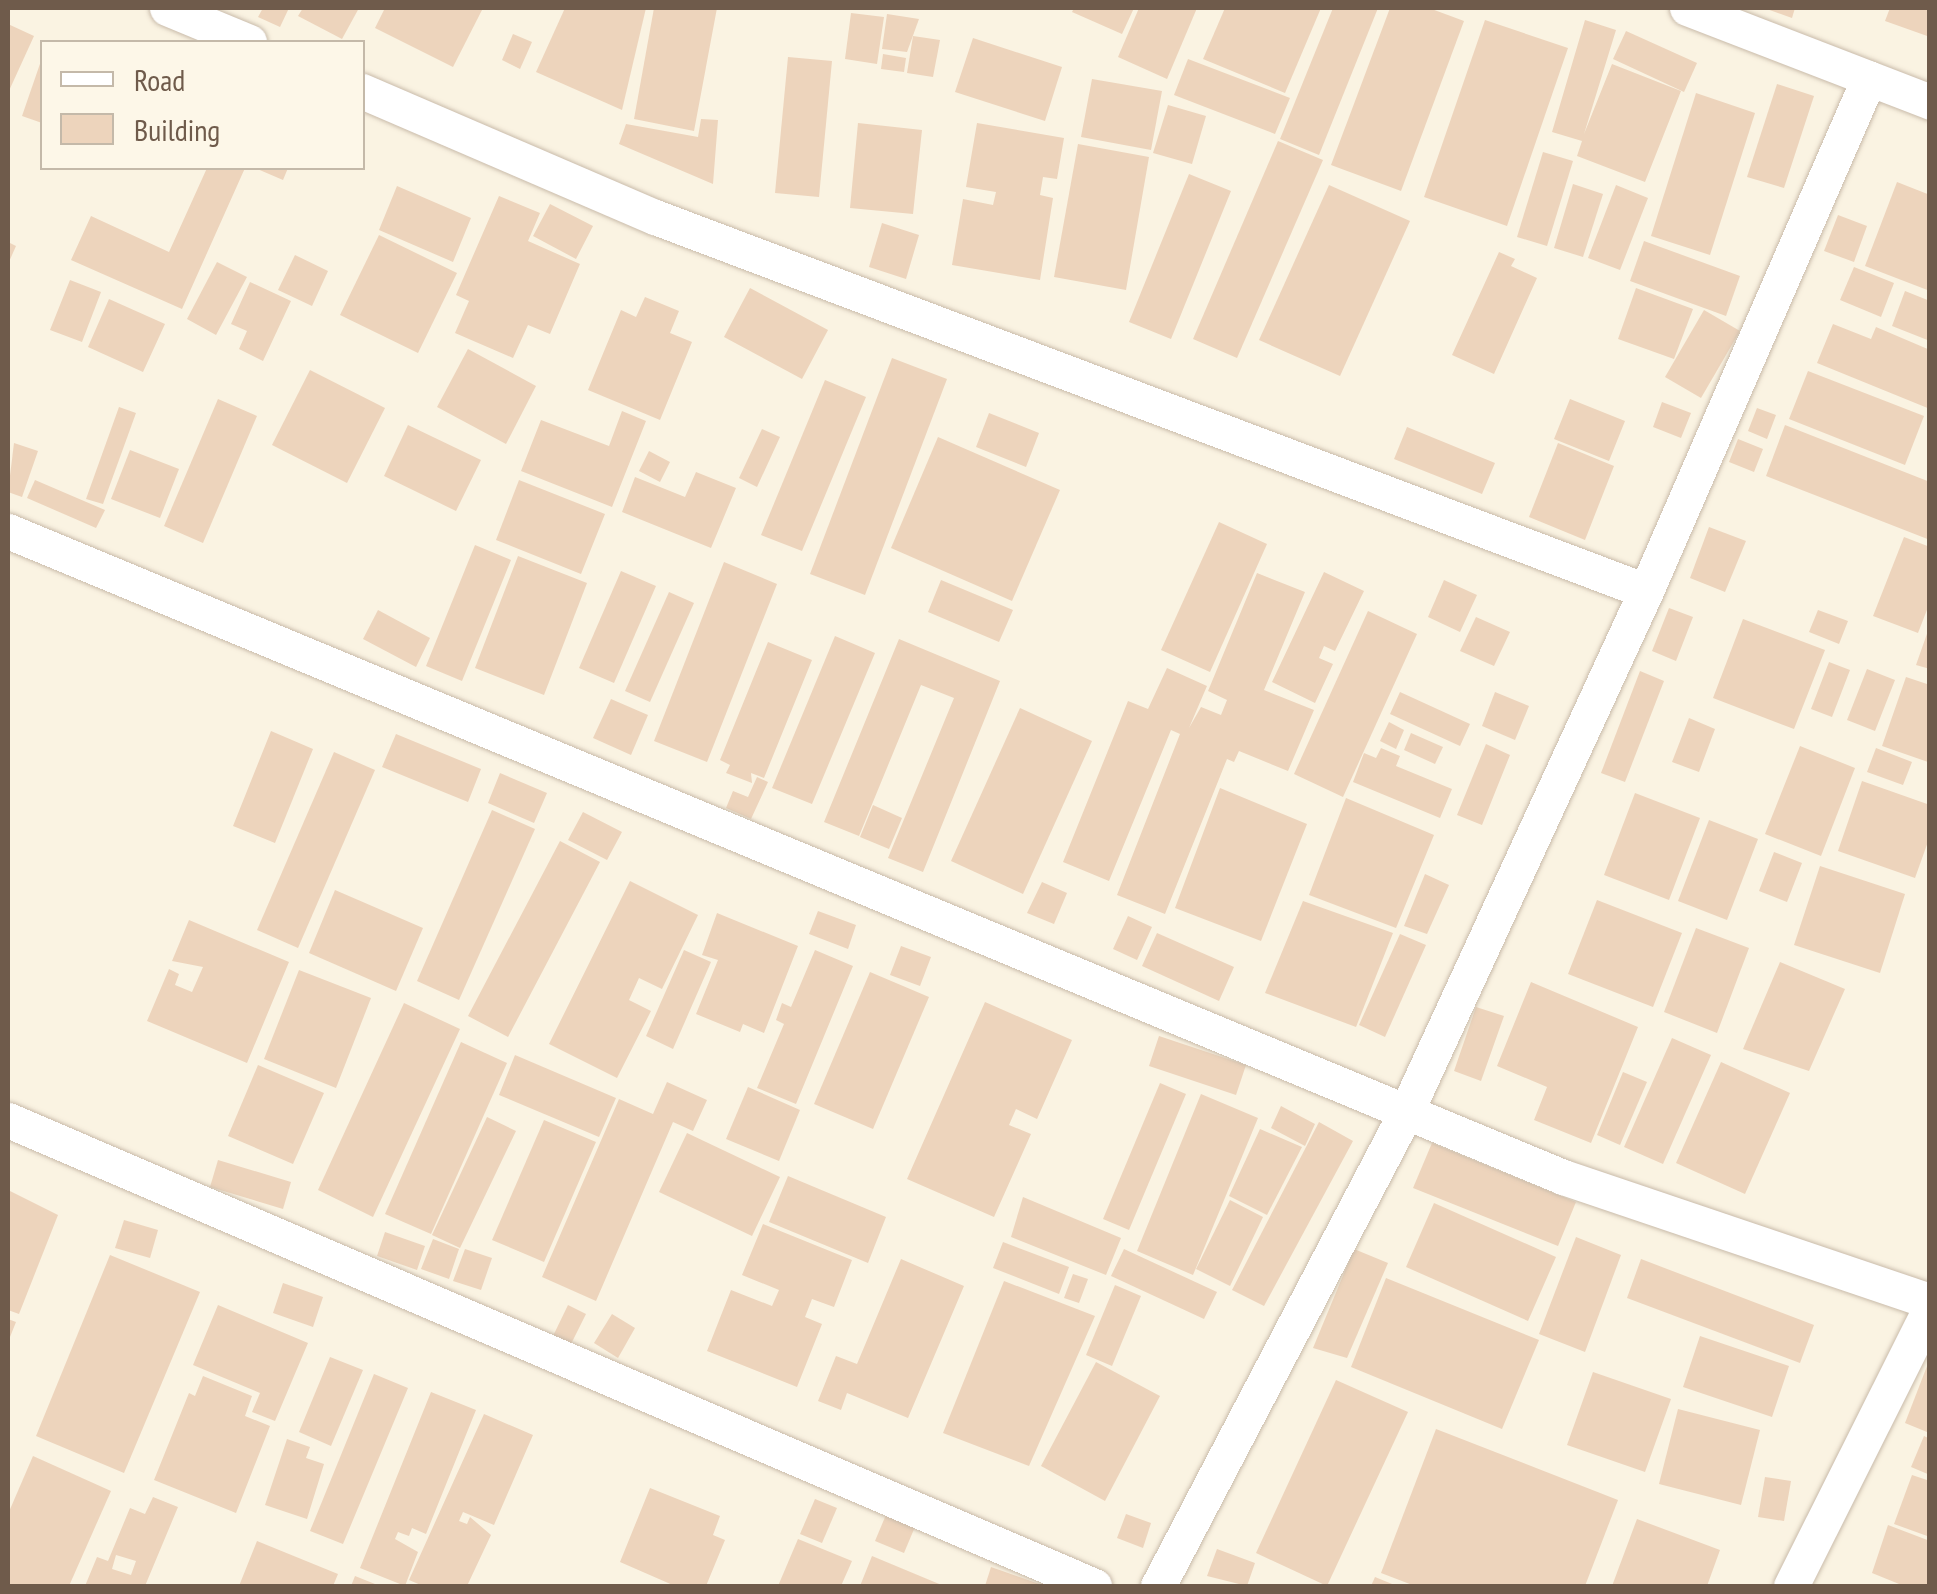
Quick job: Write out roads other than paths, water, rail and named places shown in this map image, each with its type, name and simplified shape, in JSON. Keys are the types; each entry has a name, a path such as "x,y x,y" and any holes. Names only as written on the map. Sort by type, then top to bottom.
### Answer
{"street":[{"path":"167,8 244,40"},
{"path":"1687,8 1930,102"},
{"path":"1158,1586 1406,1112 1646,591 1870,78"},
{"path":"365,92 654,217 1646,591"},
{"path":"8,531 1563,1177 1930,1304 1791,1586"},
{"path":"8,1120 1094,1586"}]}
